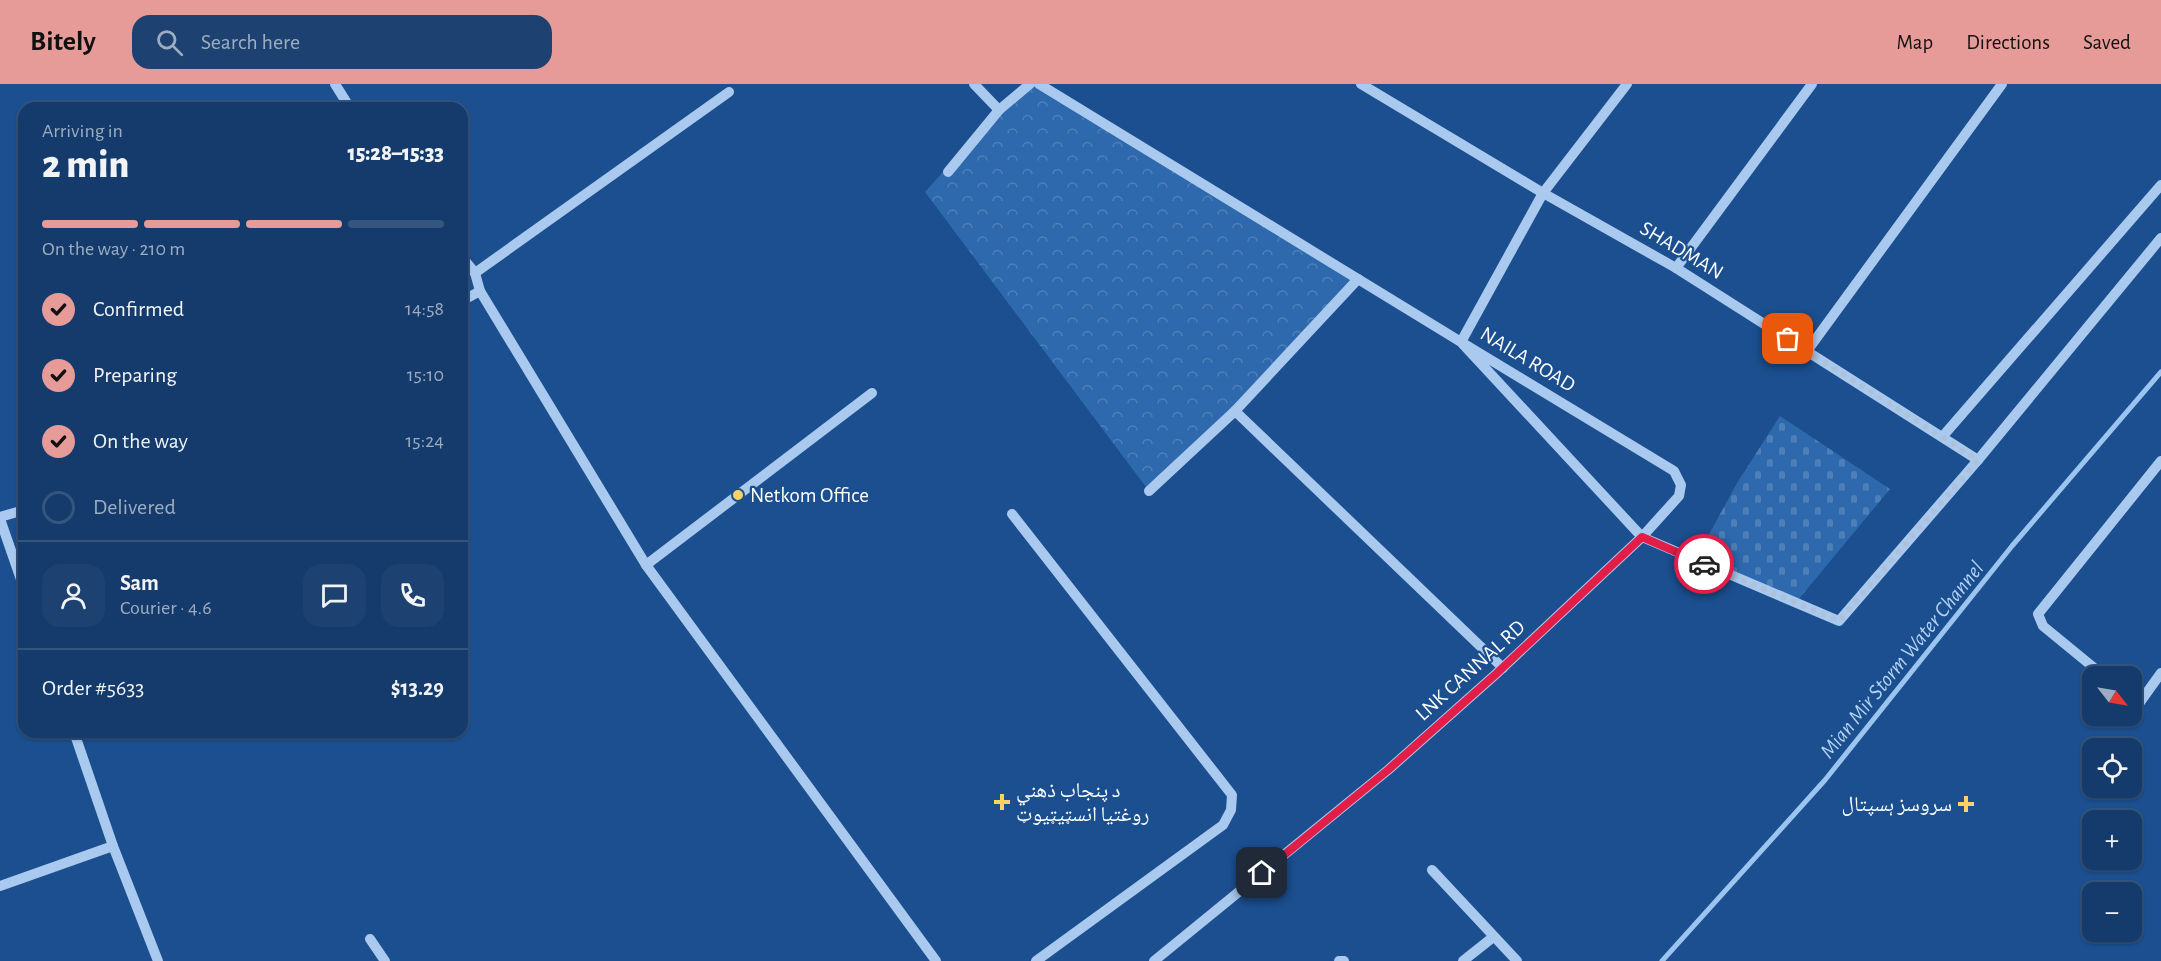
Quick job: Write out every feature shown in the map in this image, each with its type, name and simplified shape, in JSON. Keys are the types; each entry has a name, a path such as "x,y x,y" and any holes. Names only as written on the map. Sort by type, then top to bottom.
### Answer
{"street":[{"path":"334,84 346,102"},
{"path":"974,84 999,110"},
{"path":"948,172 999,110 1030,84"},
{"path":"1039,84 1461,342 1642,537 1839,621 1978,460 2161,238"},
{"name":"SHADMAN","path":"1360,84 1543,193 1676,268 1978,460"},
{"name":"NAILA ROAD","path":"1627,84 1543,193 1461,342 1674,471 1681,484 1679,496 1642,537"},
{"path":"1676,268 1812,84"},
{"path":"1807,351 2002,84"},
{"path":"475,273 729,92"},
{"path":"1943,436 2161,184"},
{"path":"468,264 475,273 480,291 646,565 936,961"},
{"path":"1149,490 1235,411 1358,279"},
{"path":"468,298 480,291"},
{"path":"646,565 872,393"},
{"path":"1235,411 1503,668"},
{"path":"2092,666 2043,626 2038,614 2161,461"},
{"path":"18,512 0,518 18,570"},
{"path":"1012,514 1232,795 1231,810 1223,825 1036,961"},
{"name":"LNK CANNAL RD","path":"1154,961 1388,770 1503,668 1642,537"},
{"path":"2142,699 2161,673"},
{"path":"76,738 113,846 158,961"},
{"path":"0,886 113,846"},
{"path":"1432,870 1492,938 1517,961"},
{"path":"1463,961 1492,938"},
{"path":"370,939 385,961"}],"green space":[{"path":"1030,84 1039,84 1358,279 1235,411 1149,491 925,192 999,110"},
{"path":"1780,416 1890,489 1793,606 1695,560 1737,483"}],"waterway":[{"name":"Mian Mir Storm Water Channel","path":"1662,961 1825,780 2012,546 2161,372"}],"way so far":[{"path":"1704,564 1839,621 1978,460 1788,339"}],"place":[{"name":"Netkom Office","path":"738,495"},
{"name":"د پنجاب ذهني روغتیا انسټیټیوټ","path":"1002,802"},
{"name":"سروسز ہسپتال","path":"1966,804"}],"route":[{"path":"1262,873 1388,770 1496,674 1642,537 1704,564"}]}
